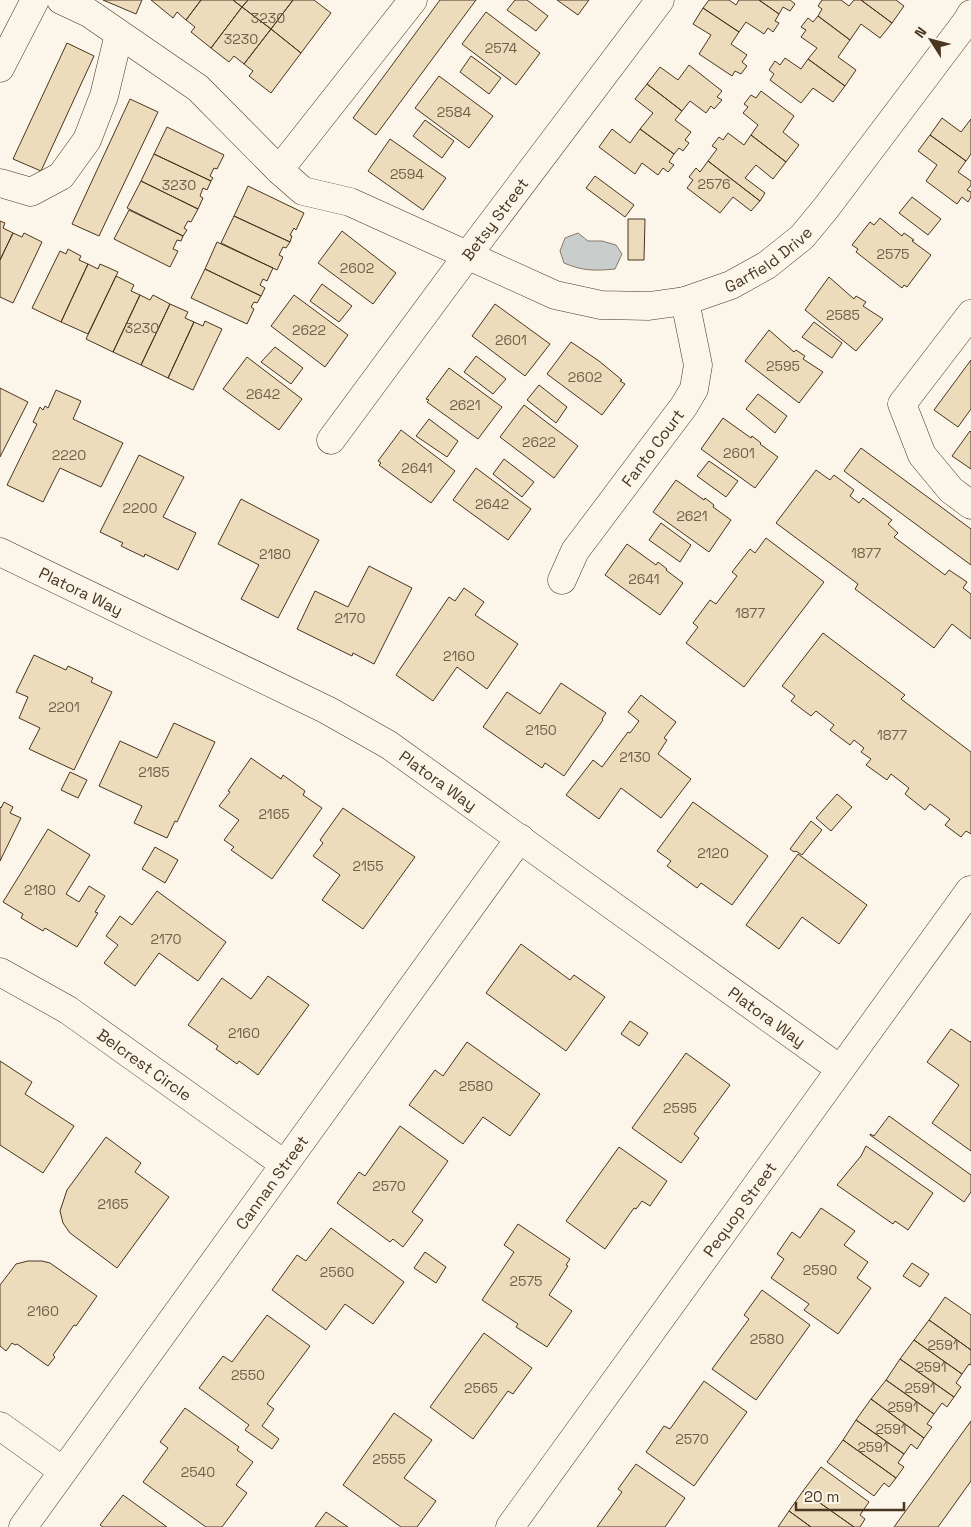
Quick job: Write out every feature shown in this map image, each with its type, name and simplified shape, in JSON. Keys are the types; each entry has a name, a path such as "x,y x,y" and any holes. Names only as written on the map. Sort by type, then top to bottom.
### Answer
{"street":[{"path":"0,68 35,0"},
{"name":"Garfield Drive","path":"61,0 89,13 198,88 279,170 303,191 350,202 554,295 601,305 650,306 685,301 731,285 767,265 802,237 826,208 971,14"},
{"path":"279,170 413,0"},
{"name":"Betsy Street","path":"331,440 660,0"},
{"path":"0,183 31,192 61,176 87,140 104,96 119,34"},
{"name":"Fanto Court","path":"562,580 575,551 684,406 694,389 698,365 685,301"},
{"path":"971,314 902,404 922,456 951,490 971,505"},
{"name":"Platora Way","path":"0,552 327,710 390,745 840,1069"},
{"name":"Cannan Street","path":"23,1527 520,838"},
{"name":"Pequop Street","path":"510,1527 970,890"},
{"name":"Belcrest Circle","path":"0,972 68,1010 284,1164"},
{"path":"0,1426 63,1471"}],"shaded area":[{"path":"578,233 588,241 602,241 616,245 622,254 615,269 589,270 564,263 560,251 565,238"}],"building":[{"path":"103,0 142,0 136,14"},
{"path":"151,0 201,0 186,20 177,12 173,18"},
{"path":"201,0 233,0 242,7 211,48 191,32 195,27 186,20"},
{"path":"233,0 248,0 242,7"},
{"path":"248,0 293,0 271,29 242,7"},
{"path":"293,0 314,0 331,13 301,53 271,29"},
{"path":"440,0 476,0 376,135 353,118"},
{"path":"515,0 527,0 548,16 536,31 507,10"},
{"path":"557,0 589,0 578,15"},
{"path":"709,0 729,0 736,5 739,0 759,0 779,14 775,21 779,23 773,32 768,28 764,34 746,22 739,32 703,8"},
{"path":"759,0 790,0 795,4 790,11 783,7 779,14"},
{"path":"822,0 841,0 849,6 854,0 861,0 892,23 880,38 861,24 850,40 818,16 822,9 818,6"},
{"path":"861,0 896,0 904,6 892,23"},
{"path":"242,7 271,29 244,64 234,56 229,62 211,48"},
{"path":"703,8 739,32 731,44 747,55 742,62 747,66 741,74 735,71 732,76 699,54 711,35 693,24"},
{"path":"486,12 540,53 516,85 462,44"},
{"path":"818,16 850,40 838,57 856,70 845,86 808,59 817,48 801,37 806,30 801,27 808,18 813,22"},
{"path":"271,29 301,53 271,93 249,76 253,71 244,64"},
{"path":"67,43 94,56 41,171 13,159"},
{"path":"471,56 501,78 489,94 460,72"},
{"path":"785,58 801,69 808,59 845,86 833,102 813,88 801,103 770,80 774,74 769,70 775,61 780,65"},
{"path":"689,65 722,91 717,97 722,100 714,109 711,106 706,113 690,101 682,111 647,84 660,67 678,80"},
{"path":"439,76 493,116 469,148 415,108"},
{"path":"647,84 682,111 675,120 691,132 685,140 689,143 683,151 679,148 674,154 640,129 653,113 635,99"},
{"path":"761,91 794,116 783,132 799,145 786,162 751,135 758,125 743,113 748,107 744,104 751,95 756,98"},
{"path":"130,99 158,112 99,236 72,224"},
{"path":"942,118 961,132 971,119 971,154 966,161 930,135"},
{"path":"425,120 454,141 442,158 413,136"},
{"path":"167,127 224,155 217,169 214,168 210,176 213,178 211,181 154,154"},
{"path":"612,129 630,143 640,129 674,154 669,162 674,165 668,172 663,168 658,175 642,163 635,174 599,147"},
{"path":"728,133 744,145 751,135 786,162 773,179 756,165 745,178 765,193 760,201 708,161 717,149 712,146 719,137 723,140"},
{"path":"930,135 966,161 958,172 971,181 971,185 967,190 971,192 968,202 962,197 957,204 926,181 937,165 918,151"},
{"path":"390,139 446,178 423,210 368,171"},
{"path":"154,154 211,181 207,190 203,188 200,196 203,198 198,209 141,181"},
{"path":"708,161 760,201 751,211 733,197 720,213 687,188 693,180 689,177 696,168 700,172"},
{"path":"595,176 634,205 625,217 586,188"},
{"path":"141,181 198,209 191,222 188,221 184,228 187,230 183,236 127,208"},
{"path":"248,186 304,213 296,230 294,228 290,235 292,236 290,242 234,216"},
{"path":"912,197 941,219 928,235 899,213"},
{"path":"129,210 183,236 181,241 177,240 173,249 178,251 170,267 114,239"},
{"path":"234,216 290,242 286,248 283,247 279,255 283,257 277,270 221,243"},
{"path":"880,218 902,236 904,233 914,240 912,241 931,255 907,287 904,285 902,288 856,252 858,249 852,245 870,222 874,225"},
{"path":"628,219 645,219 644,260 628,260"},
{"path":"0,221 5,223 3,228 13,233 0,260"},
{"path":"342,231 396,273 373,304 318,263"},
{"path":"13,233 22,237 24,233 42,242 13,303 0,297 0,260"},
{"path":"217,242 273,268 267,281 263,279 260,285 265,288 261,296 205,269"},
{"path":"68,249 81,256 79,260 88,264 61,322 32,308 60,251 66,254"},
{"path":"88,264 98,269 100,264 118,272 88,334 61,322"},
{"path":"205,269 261,296 257,303 254,302 251,307 254,309 247,324 191,298"},
{"path":"116,276 134,285 131,291 140,295 113,352 86,339"},
{"path":"829,277 854,299 856,296 866,302 863,306 883,319 856,351 805,310"},
{"path":"322,284 352,306 339,322 310,301"},
{"path":"140,295 150,300 153,295 170,304 141,365 113,352"},
{"path":"294,295 348,335 325,367 271,326"},
{"path":"170,304 188,312 185,318 194,322 168,378 141,365"},
{"path":"495,304 550,344 525,376 472,336"},
{"path":"205,321 222,329 193,390 168,378 194,322 203,326"},
{"path":"814,322 842,343 832,358 802,337"},
{"path":"769,330 794,352 796,350 805,356 803,359 823,372 799,403 745,361"},
{"path":"571,342 599,361 625,384 602,415 547,374"},
{"path":"275,347 303,368 291,384 261,362"},
{"path":"476,356 506,379 493,394 464,372"},
{"path":"247,357 302,399 279,430 223,389"},
{"path":"971,360 971,409 958,427 934,410"},
{"path":"449,368 502,407 478,439 427,402 429,400 426,399"},
{"path":"539,385 567,407 556,423 527,400"},
{"path":"0,388 28,402 0,457"},
{"path":"56,390 81,401 73,419 123,443 101,487 60,468 43,502 7,485 37,424 33,422 40,407 43,410 45,406 48,408"},
{"path":"758,394 787,416 775,433 746,409"},
{"path":"524,405 578,446 554,478 500,437"},
{"path":"723,418 751,438 752,436 778,457 755,488 701,449"},
{"path":"429,419 458,441 447,457 416,436"},
{"path":"401,430 455,471 431,503 379,465 381,463 378,461"},
{"path":"971,432 971,469 952,456"},
{"path":"861,448 971,529 971,565 844,471"},
{"path":"139,455 184,477 163,517 196,533 178,570 145,554 144,557 121,546 123,543 100,532"},
{"path":"504,459 534,482 522,497 493,474"},
{"path":"709,461 738,481 726,497 697,476"},
{"path":"476,468 531,509 508,540 453,500"},
{"path":"816,470 830,480 834,475 854,490 850,496 859,503 863,498 892,520 888,524 898,533 894,537 945,575 949,570 967,582 963,588 971,594 971,639 952,624 934,648 855,589 858,584 776,523"},
{"path":"676,480 704,500 705,498 714,505 713,507 731,520 709,552 653,512"},
{"path":"241,499 319,540 278,618 241,599 259,565 218,544"},
{"path":"661,523 691,545 680,562 649,540"},
{"path":"766,538 824,582 744,687 686,643 698,627 693,623 710,600 716,604 737,576 732,572 750,549 755,553"},
{"path":"627,544 656,565 658,562 683,583 660,615 605,575"},
{"path":"369,566 412,588 374,664 353,653 352,656 297,629 315,591 348,607"},
{"path":"464,588 484,602 475,615 518,644 487,689 457,667 433,701 396,675 449,597 455,601"},
{"path":"823,633 905,695 901,699 971,752 971,834 966,831 961,837 945,825 950,819 930,804 925,810 905,794 909,788 891,774 887,780 866,765 871,759 861,752 864,748 854,740 850,745 830,730 834,725 816,711 811,716 791,701 795,696 782,686"},
{"path":"34,655 66,670 68,666 93,678 91,682 112,692 74,770 29,749 40,728 19,718 28,697 16,692"},
{"path":"561,683 606,713 564,776 545,763 542,768 483,727 507,692 540,714"},
{"path":"641,695 676,722 664,738 667,740 658,754 691,779 661,818 621,788 599,819 566,795 593,760 602,767 628,732 630,733 639,721 628,712"},
{"path":"174,723 215,742 177,822 175,821 167,838 134,823 142,806 99,786 120,741 157,758"},
{"path":"251,758 281,779 283,775 305,791 303,795 322,808 272,879 231,850 234,847 224,840 239,820 219,806"},
{"path":"70,772 87,780 78,798 61,790"},
{"path":"837,794 852,807 831,831 816,818"},
{"path":"4,802 13,807 10,813 21,818 0,861 0,807"},
{"path":"693,802 768,856 732,905 701,883 697,888 667,866 671,861 657,851"},
{"path":"343,808 415,857 363,929 322,900 340,875 313,856 323,843 320,840"},
{"path":"811,821 822,830 802,855 796,851 794,852 790,849"},
{"path":"48,829 90,855 66,894 79,902 89,886 105,896 95,912 98,913 77,947 45,928 43,931 21,918 23,914 3,902"},
{"path":"155,847 178,860 165,883 142,869"},
{"path":"798,854 867,905 839,944 802,917 779,949 746,925"},
{"path":"157,891 226,942 198,981 159,953 135,986 104,963 118,945 106,936 120,916 132,925"},
{"path":"521,944 570,980 574,975 605,997 566,1051 486,993"},
{"path":"268,976 309,1005 258,1075 239,1061 237,1064 216,1049 218,1046 188,1025 222,978 251,999"},
{"path":"630,1021 648,1033 639,1046 621,1034"},
{"path":"951,1029 971,1041 971,1151 932,1123 959,1085 927,1062"},
{"path":"467,1042 540,1094 510,1136 483,1117 463,1144 409,1105 435,1070 443,1076"},
{"path":"686,1053 730,1085 694,1134 699,1138 681,1163 632,1128"},
{"path":"0,1061 32,1082 25,1094 74,1126 43,1173 0,1145"},
{"path":"889,1116 971,1175 971,1192 964,1202 870,1135 874,1136"},
{"path":"400,1126 448,1161 412,1212 423,1220 403,1247 393,1239 390,1242 337,1203 359,1172 365,1176"},
{"path":"106,1137 141,1163 135,1172 169,1197 117,1268 70,1233 63,1223 60,1211 67,1190"},
{"path":"866,1146 933,1193 908,1230 895,1221 893,1224 837,1185 861,1156"},
{"path":"619,1147 667,1181 650,1206 642,1201 636,1209 634,1208 605,1249 566,1221"},
{"path":"821,1208 855,1231 844,1245 868,1262 857,1278 871,1288 838,1334 804,1310 809,1304 771,1278 784,1259 777,1254 792,1232 800,1238"},
{"path":"518,1224 570,1259 566,1265 568,1266 549,1295 572,1311 547,1347 516,1327 518,1324 482,1300 514,1252 504,1245"},
{"path":"331,1228 404,1282 373,1324 345,1304 326,1330 272,1290 297,1255 306,1261"},
{"path":"425,1252 446,1267 436,1283 414,1268"},
{"path":"28,1261 50,1263 97,1296 53,1355 55,1357 48,1366 17,1344 12,1343 6,1351 0,1346 0,1285 16,1264"},
{"path":"912,1263 929,1274 920,1287 903,1276"},
{"path":"762,1290 810,1325 756,1400 712,1369 749,1319 744,1315"},
{"path":"945,1297 971,1315 971,1350 929,1320"},
{"path":"267,1315 310,1346 267,1404 274,1409 262,1426 279,1439 272,1449 245,1430 249,1425 199,1388 223,1356 232,1362"},
{"path":"929,1320 971,1350 971,1365 969,1364 962,1374 914,1340"},
{"path":"484,1333 532,1368 513,1394 508,1391 473,1439 430,1407"},
{"path":"914,1340 962,1374 956,1383 961,1387 954,1397 900,1359"},
{"path":"900,1359 954,1397 947,1407 942,1403 934,1414 886,1380"},
{"path":"886,1380 934,1414 927,1424 932,1427 924,1438 871,1399"},
{"path":"704,1381 747,1412 694,1486 646,1452 664,1426 670,1429"},
{"path":"871,1399 924,1438 917,1449 911,1444 904,1454 856,1420"},
{"path":"185,1408 239,1447 237,1450 253,1462 236,1485 247,1493 222,1527 206,1527 143,1482 168,1448 160,1442"},
{"path":"394,1413 432,1440 404,1478 436,1501 417,1527 401,1527 343,1485"},
{"path":"856,1420 904,1454 898,1463 904,1467 896,1478 843,1440"},
{"path":"971,1421 971,1481 938,1527 894,1527"},
{"path":"843,1440 896,1478 889,1487 884,1483 874,1496 827,1462"},
{"path":"636,1464 685,1498 665,1527 597,1527 622,1492 618,1489"},
{"path":"821,1467 869,1502 860,1515 865,1519 860,1527 854,1527 803,1491"},
{"path":"803,1491 854,1527 811,1527 789,1511"},
{"path":"123,1495 167,1527 103,1527 100,1525"},
{"path":"789,1511 811,1527 778,1527"},
{"path":"326,1512 348,1527 315,1527"}]}
